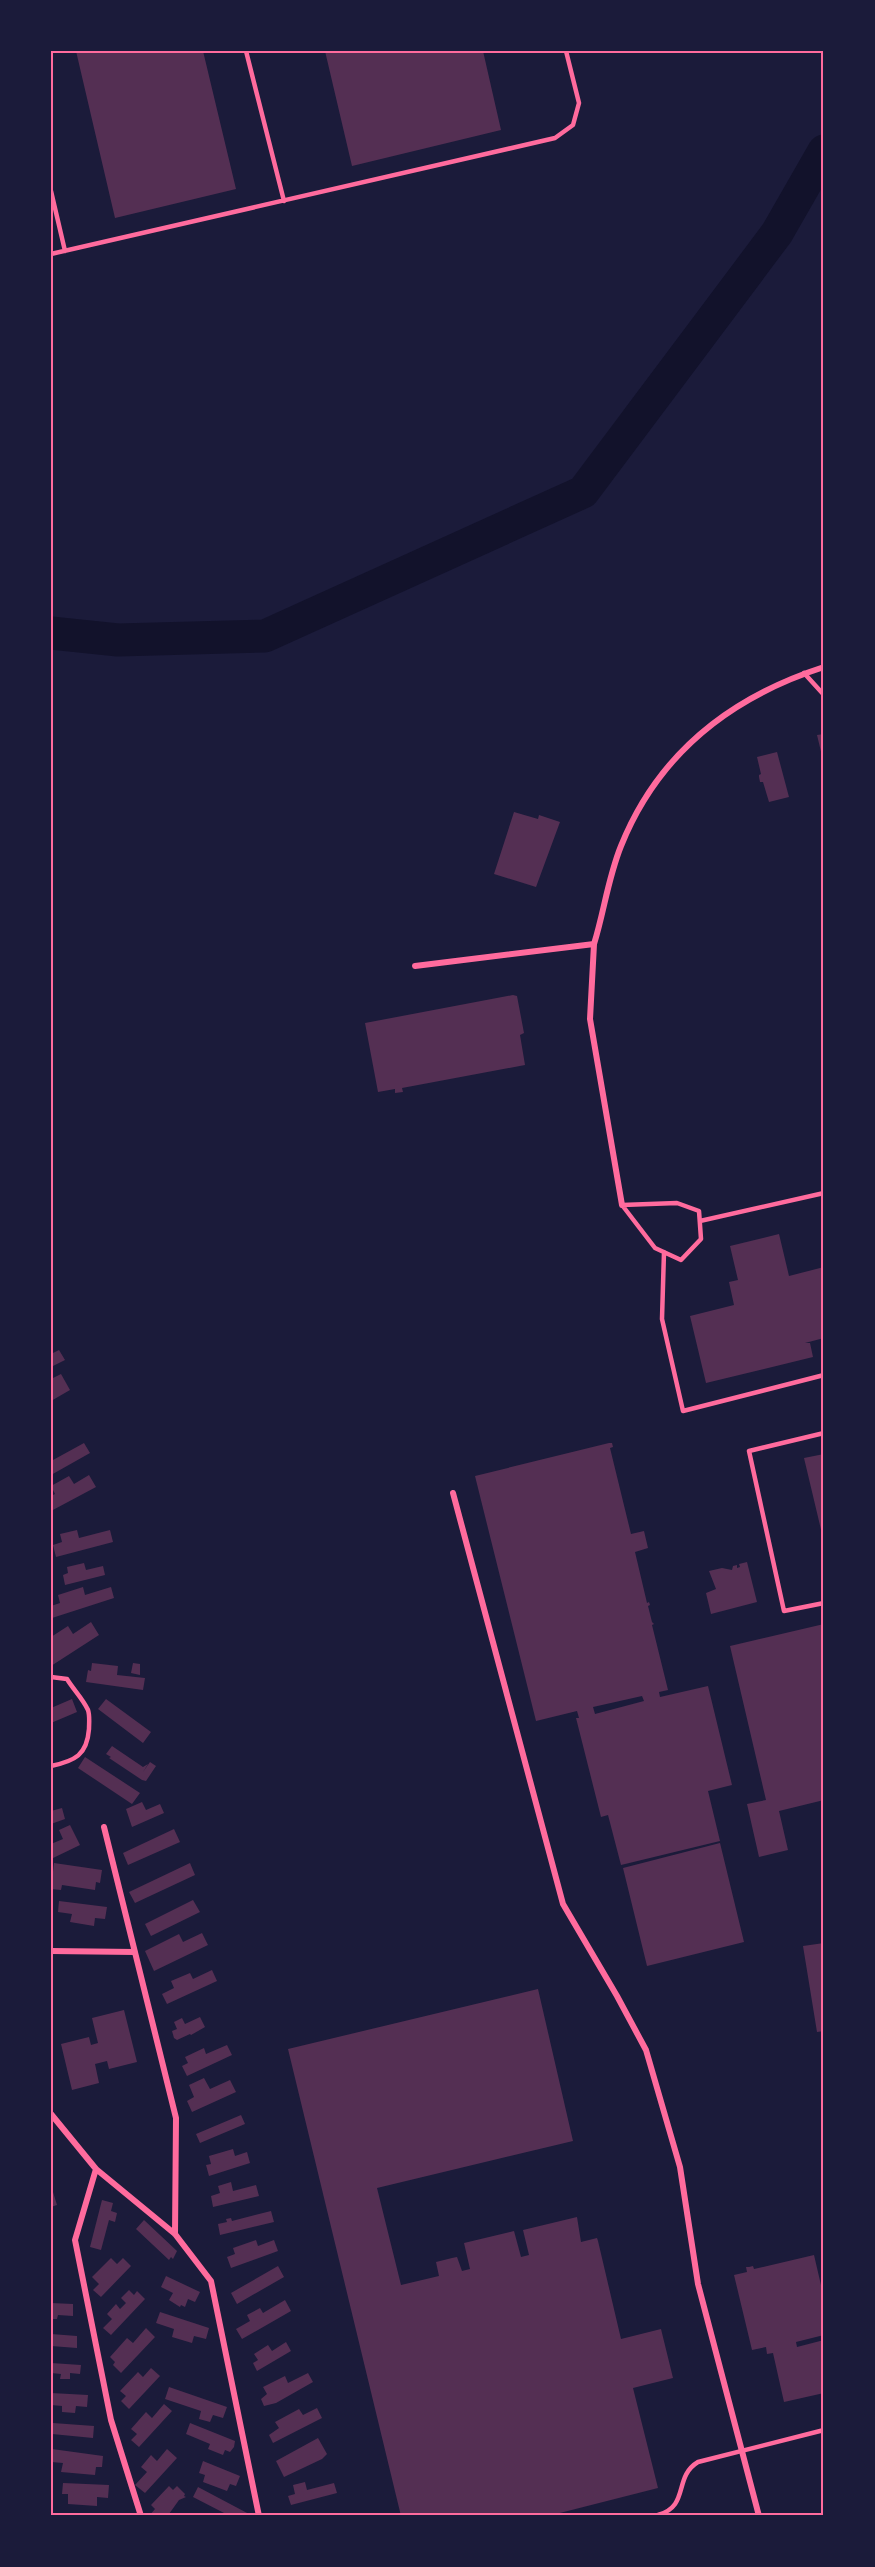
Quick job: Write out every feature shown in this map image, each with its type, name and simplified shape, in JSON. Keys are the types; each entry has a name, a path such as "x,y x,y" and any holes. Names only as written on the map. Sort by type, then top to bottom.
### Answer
{"street":[{"path":"622,1205 590,1019 594,944 606,893 621,846 657,783 687,746 724,714 771,687 824,666"},
{"path":"415,966 594,944"},
{"path":"453,1492 563,1904 646,2050 680,2167 698,2284 759,2516"},
{"path":"104,1827 176,2118 175,2234"},
{"path":"51,1951 135,1952"},
{"path":"51,2114 96,2169 175,2234 211,2281 259,2516"},
{"path":"96,2169 75,2240 111,2420 141,2516"}],"lane":[{"path":"246,51 284,201"},
{"path":"51,254 555,138 573,125 579,103 566,51"},
{"path":"51,191 65,251"},
{"path":"804,673 824,695"},
{"path":"700,1221 824,1193"},
{"path":"677,1203 699,1210 701,1239 681,1260 655,1248 622,1205 677,1203"},
{"path":"664,1252 662,1319 683,1411 824,1375"},
{"path":"824,1433 749,1451 784,1611 824,1603"},
{"path":"51,1677 67,1679 88,1711 89,1722 88,1740 83,1753 71,1762 51,1766"},
{"path":"658,2516 670,2512 676,2505 689,2468 698,2462 824,2430"}],"building":[{"path":"76,51 203,51 236,189 115,218"},
{"path":"325,51 483,51 501,130 352,166"},
{"path":"824,734 824,760 823,760 817,735"},
{"path":"777,752 789,797 769,802 763,782 760,782 759,775 761,774 757,757"},
{"path":"514,812 538,819 539,815 560,822 536,887 494,874"},
{"path":"517,996 524,1033 520,1035 525,1065 402,1088 403,1092 395,1093 395,1089 378,1092 365,1023"},
{"path":"779,1234 789,1276 824,1267 824,1338 805,1343 810,1343 813,1357 706,1383 690,1316 734,1305 729,1282 738,1280 730,1246"},
{"path":"59,1350 65,1360 51,1367 51,1354"},
{"path":"61,1374 70,1390 51,1401 51,1379"},
{"path":"84,1443 90,1453 51,1475 51,1456 53,1460"},
{"path":"612,1443 613,1447 610,1448 631,1534 644,1531 648,1548 635,1552 647,1603 649,1602 650,1605 648,1606 654,1624 652,1625 668,1690 659,1692 660,1697 708,1686 732,1785 708,1791 720,1841 621,1865 608,1815 601,1817 576,1718 579,1718 577,1711 536,1721 475,1476","holes":["642,1696 644,1701 595,1714 593,1707"]},
{"path":"824,1454 824,1538 823,1538 804,1458"},
{"path":"89,1475 96,1487 51,1511 51,1496 55,1494 51,1486 69,1476 74,1484"},
{"path":"77,1530 79,1538 110,1530 113,1542 56,1557 53,1545 62,1542 60,1534"},
{"path":"747,1562 757,1602 711,1614 706,1593 716,1589 709,1571 722,1568 732,1570 733,1566 737,1565 737,1568 740,1567 739,1564"},
{"path":"84,1563 86,1570 103,1566 105,1575 65,1585 63,1575 68,1573 67,1567"},
{"path":"83,1587 85,1595 111,1587 114,1598 52,1618 51,1606 60,1603 58,1595"},
{"path":"91,1622 99,1635 51,1666 51,1637 68,1626 73,1634"},
{"path":"824,1624 824,1800 779,1811 788,1850 759,1857 747,1804 766,1800 730,1646"},
{"path":"92,1663 118,1666 117,1675 145,1678 143,1690 86,1682"},
{"path":"133,1663 140,1664 140,1675 131,1673"},
{"path":"72,1699 77,1712 51,1723 51,1708"},
{"path":"106,1699 151,1732 143,1743 98,1709"},
{"path":"112,1746 143,1767 148,1764 143,1772 150,1762 156,1766 146,1781 109,1758 111,1757 106,1754"},
{"path":"85,1757 140,1793 132,1804 78,1768"},
{"path":"142,1802 146,1810 160,1804 164,1813 132,1827 126,1809"},
{"path":"62,1808 65,1819 51,1824 51,1811"},
{"path":"70,1825 80,1845 51,1859 51,1844 63,1839 59,1830"},
{"path":"174,1829 180,1842 128,1865 123,1853"},
{"path":"720,1843 744,1942 647,1966 623,1868"},
{"path":"54,1863 102,1870 100,1883 96,1882 95,1890 62,1885 61,1890 51,1889"},
{"path":"190,1863 195,1875 135,1903 129,1892"},
{"path":"193,1900 200,1912 151,1936 145,1924"},
{"path":"59,1901 107,1907 105,1919 95,1918 94,1926 70,1922 72,1914 58,1912"},
{"path":"202,1933 208,1945 154,1971 145,1951 179,1934 183,1942"},
{"path":"824,1943 824,2031 817,2032 803,1946"},
{"path":"212,1970 217,1981 167,2004 162,1994 174,1988 171,1981 190,1973 193,1979"},
{"path":"538,1989 573,2141 377,2188 401,2285 439,2276 436,2262 452,2258 457,2257 462,2271 470,2269 464,2243 514,2231 521,2257 529,2255 523,2230 577,2217 581,2242 597,2238 621,2339 661,2329 673,2378 633,2388 658,2488 548,2516 401,2516 288,2049"},
{"path":"124,2010 137,2062 109,2069 107,2061 95,2064 99,2083 72,2090 61,2044 89,2037 91,2045 98,2043 92,2018"},
{"path":"200,2017 205,2027 177,2040 174,2038 172,2031 177,2029 174,2022 182,2018 185,2024"},
{"path":"227,2045 232,2055 187,2076 182,2066 188,2063 185,2057 204,2048 206,2054"},
{"path":"204,2078 210,2089 230,2080 236,2092 192,2112 187,2101 194,2097 189,2085"},
{"path":"241,2115 245,2124 200,2143 196,2134"},
{"path":"233,2149 235,2156 247,2152 250,2163 209,2176 206,2165 211,2164 209,2156"},
{"path":"231,2182 233,2191 256,2185 259,2196 213,2207 211,2196 220,2193 218,2186"},
{"path":"53,2192 57,2205 51,2207 51,2193"},
{"path":"102,2200 113,2203 111,2211 117,2213 115,2222 109,2220 101,2250 90,2247"},
{"path":"271,2211 274,2222 220,2235 218,2224 227,2222 226,2219 231,2218 232,2221"},
{"path":"144,2220 177,2251 173,2259 171,2257 169,2260 136,2229"},
{"path":"256,2240 258,2246 274,2240 278,2251 231,2268 227,2257 235,2254 233,2248"},
{"path":"814,2255 824,2298 824,2335 796,2342 797,2347 824,2340 824,2393 784,2402 773,2353 767,2354 766,2347 752,2350 734,2275 747,2272 746,2267 753,2266 754,2269"},
{"path":"111,2258 117,2264 123,2258 131,2266 101,2297 93,2290 99,2284 92,2277"},
{"path":"278,2266 284,2277 237,2304 231,2293"},
{"path":"166,2276 200,2292 195,2302 188,2299 185,2307 181,2305 180,2307 169,2300 173,2293 161,2287"},
{"path":"129,2290 134,2295 137,2291 145,2299 111,2335 103,2328 112,2319 107,2314 116,2304 120,2309 126,2303 121,2298"},
{"path":"285,2300 291,2311 242,2339 236,2329 250,2321 247,2315 260,2308 263,2313"},
{"path":"51,2303 73,2304 73,2316 58,2315 57,2319 51,2319"},
{"path":"160,2312 209,2328 206,2339 194,2336 192,2343 172,2337 174,2329 156,2323"},
{"path":"146,2328 155,2337 121,2373 113,2365 115,2362 110,2357 127,2338 133,2343"},
{"path":"51,2334 77,2336 77,2348 51,2346"},
{"path":"286,2342 291,2351 257,2371 253,2363 258,2360 254,2354 268,2345 272,2351"},
{"path":"51,2363 81,2365 80,2374 70,2373 70,2379 60,2379 61,2374 51,2373"},
{"path":"151,2368 160,2376 129,2409 121,2401 126,2396 120,2391 138,2372 143,2377"},
{"path":"308,2373 313,2382 276,2403 264,2406 261,2399 267,2394 263,2387 285,2376 288,2383"},
{"path":"169,2387 227,2407 223,2418 213,2415 210,2422 199,2419 201,2411 165,2399"},
{"path":"51,2393 88,2395 87,2407 76,2406 75,2413 62,2412 62,2406 51,2405"},
{"path":"164,2404 172,2411 139,2447 131,2440 137,2434 131,2429 146,2412 152,2418"},
{"path":"317,2408 322,2418 273,2443 269,2435 279,2428 275,2422 299,2409 303,2415"},
{"path":"53,2423 94,2426 93,2438 52,2434"},
{"path":"190,2423 235,2441 234,2447 230,2452 225,2450 223,2455 208,2449 210,2444 186,2434"},
{"path":"318,2438 327,2454 322,2459 284,2477 276,2461"},
{"path":"52,2449 103,2456 102,2467 96,2467 95,2475 61,2472 63,2463 51,2462"},
{"path":"167,2449 177,2458 145,2493 135,2485 147,2472 141,2467 151,2455 157,2461"},
{"path":"203,2461 240,2476 236,2486 230,2484 227,2491 203,2482 205,2475 199,2473"},
{"path":"305,2482 307,2490 334,2483 337,2493 291,2505 288,2496 295,2494 293,2485"},
{"path":"63,2483 109,2485 108,2498 97,2497 97,2506 68,2504 68,2494 62,2494"},
{"path":"169,2486 173,2490 177,2486 186,2497 179,2500 169,2514 149,2516 155,2509 151,2505"},
{"path":"198,2487 249,2514 248,2516 222,2516 224,2513 193,2497"},
{"path":"68,2513 121,2514 121,2516 68,2516"}],"waterway":[{"path":"51,633 118,640 265,636 583,492 777,233 824,151"}]}
